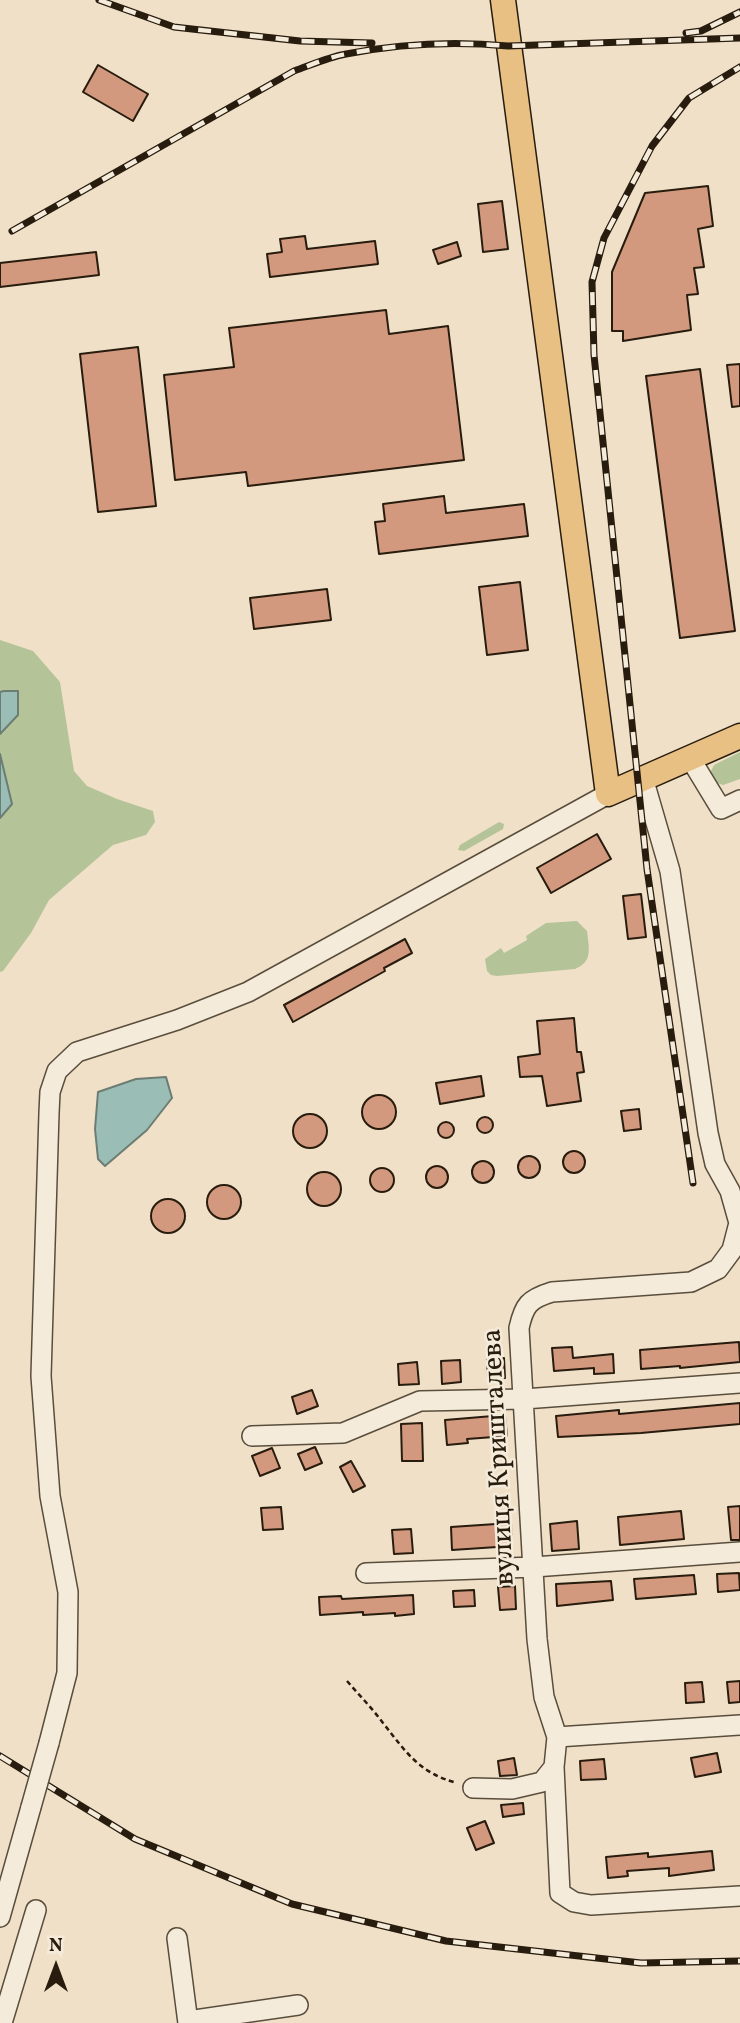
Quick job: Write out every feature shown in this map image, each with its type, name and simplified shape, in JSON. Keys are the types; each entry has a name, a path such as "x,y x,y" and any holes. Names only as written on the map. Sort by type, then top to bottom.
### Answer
{"main road":[{"path":"506,6 608,794 740,736"}],"street":[{"path":"690,758 720,809 740,800"},
{"name":"вулиця Кришталева","path":"643,778 670,871 708,1133 715,1164 730,1191 739,1223 732,1250 718,1269 691,1282 552,1292 533,1297 522,1313 519,1328 537,1639 544,1698 557,1737 554,1767 560,1893 575,1902 591,1905 740,1896"},
{"path":"0,1917 67,1673 68,1592 50,1496 41,1376 50,1092 57,1071 77,1052 177,1020 247,992 608,794"},
{"path":"252,1436 343,1433 420,1401 524,1399 740,1383"},
{"path":"366,1573 534,1567 740,1552"},
{"path":"557,1737 740,1725"},
{"path":"473,1788 512,1789 542,1782 554,1767"},
{"path":"2,2023 36,1910"},
{"path":"177,1938 188,2022 298,2005"}],"path":[{"path":"347,1681 411,1760 440,1779 473,1788"}],"green space":[{"path":"0,640 33,651 60,682 74,771 87,786 153,811 155,822 146,835 113,845 49,900 31,933 0,972"},
{"path":"740,752 740,779 723,785 714,782 710,773 714,765"},
{"path":"499,822 504,824 503,829 464,851 458,850 460,845"},
{"path":"577,921 587,931 588,954 581,966 575,969 497,976 487,971 485,959 501,948 504,953 527,940 526,936 546,923"}],"water":[{"path":"18,691 18,715 0,734 0,692"},
{"path":"0,754 12,804 0,818"},
{"path":"166,1077 172,1098 147,1130 105,1166 98,1159 95,1129 98,1092 136,1079"}],"building":[{"path":"98,65 148,94 133,121 83,92"},
{"path":"708,186 713,226 698,229 704,267 694,268 698,294 687,295 691,330 623,341 623,331 612,331 612,272 645,193"},
{"path":"502,201 508,249 483,252 478,204"},
{"path":"305,236 307,249 375,241 378,264 270,277 267,254 282,252 280,239"},
{"path":"457,242 461,256 438,264 433,250"},
{"path":"96,252 99,275 0,287 0,263"},
{"path":"386,310 389,334 448,326 464,460 248,486 246,472 175,480 164,375 234,367 229,328"},
{"path":"138,347 156,506 98,512 80,354"},
{"path":"740,364 740,406 732,407 727,365"},
{"path":"700,369 735,631 680,638 646,376"},
{"path":"444,496 446,513 524,504 528,536 379,554 375,522 385,521 383,504"},
{"path":"520,582 528,650 487,655 479,587"},
{"path":"327,589 331,620 254,629 250,598"},
{"path":"597,834 611,859 551,893 537,868"},
{"path":"641,894 646,937 628,939 623,896"},
{"path":"405,939 412,953 293,1022 284,1005"},
{"path":"574,1018 577,1052 581,1052 584,1072 577,1073 581,1101 547,1106 542,1076 520,1077 518,1057 540,1054 537,1021"},
{"path":"481,1076 484,1096 440,1104 436,1083"},
{"path":"379,1095 391,1100 396,1112 391,1124 379,1129 367,1124 362,1112 367,1100"},
{"path":"639,1109 641,1129 624,1131 621,1111"},
{"path":"310,1114 322,1119 327,1131 322,1143 310,1148 298,1143 293,1131 298,1119"},
{"path":"482,1117 488,1117 493,1125 491,1131 482,1133 477,1128 477,1122"},
{"path":"443,1122 449,1122 454,1130 452,1136 443,1138 438,1133 438,1127"},
{"path":"574,1151 582,1154 585,1162 582,1170 574,1173 566,1170 563,1162 566,1154"},
{"path":"529,1156 539,1163 540,1167 533,1177 529,1178 519,1171 518,1167 525,1157"},
{"path":"483,1161 493,1168 494,1172 487,1182 483,1183 473,1176 472,1172 479,1162"},
{"path":"437,1166 447,1173 448,1177 441,1187 437,1188 427,1181 426,1177 433,1167"},
{"path":"382,1168 391,1171 394,1180 391,1189 382,1192 373,1189 370,1180 373,1171"},
{"path":"324,1172 336,1177 341,1189 336,1201 324,1206 312,1201 307,1189 312,1177"},
{"path":"224,1185 236,1190 241,1202 236,1214 224,1219 212,1214 207,1202 212,1190"},
{"path":"168,1199 180,1204 185,1216 180,1228 168,1233 156,1228 151,1216 156,1204"},
{"path":"739,1342 740,1362 641,1369 640,1350"},
{"path":"572,1347 573,1358 613,1354 614,1373 594,1374 594,1368 554,1371 552,1348"},
{"path":"504,1358 505,1378 488,1379 487,1360"},
{"path":"460,1360 461,1382 442,1384 441,1361"},
{"path":"417,1362 419,1384 399,1385 398,1364"},
{"path":"312,1390 318,1406 297,1414 292,1397"},
{"path":"740,1403 740,1424 558,1437 556,1416 619,1410 619,1414"},
{"path":"505,1415 507,1436 467,1439 468,1443 447,1445 445,1420"},
{"path":"422,1423 423,1461 402,1461 401,1424"},
{"path":"315,1447 322,1463 305,1470 298,1454"},
{"path":"272,1448 280,1468 260,1476 252,1456"},
{"path":"351,1461 365,1486 353,1492 340,1467"},
{"path":"740,1506 740,1540 731,1540 728,1507"},
{"path":"281,1507 283,1529 263,1530 261,1508"},
{"path":"681,1511 684,1539 620,1545 618,1517"},
{"path":"577,1521 579,1549 552,1551 550,1524"},
{"path":"511,1523 512,1546 452,1550 451,1527"},
{"path":"411,1529 413,1553 394,1554 392,1530"},
{"path":"739,1573 740,1590 718,1592 717,1574"},
{"path":"694,1575 696,1594 636,1599 634,1579"},
{"path":"611,1581 613,1600 557,1606 556,1584"},
{"path":"515,1586 516,1609 500,1610 498,1587"},
{"path":"474,1590 475,1606 454,1607 453,1591"},
{"path":"413,1595 414,1614 363,1615 363,1612 320,1615 319,1597 341,1596 342,1599"},
{"path":"740,1681 740,1702 729,1703 727,1682"},
{"path":"702,1682 704,1702 686,1703 685,1683"},
{"path":"717,1753 721,1772 695,1777 691,1758"},
{"path":"514,1758 517,1775 500,1776 498,1761"},
{"path":"604,1759 606,1779 581,1780 580,1761"},
{"path":"523,1803 524,1814 503,1817 501,1805"},
{"path":"485,1821 494,1843 476,1850 467,1828"},
{"path":"712,1851 714,1870 669,1876 669,1868 627,1871 628,1876 608,1878 606,1857 648,1853 648,1857"}],"railway":[{"path":"99,0 174,27 300,41 372,43"},
{"path":"686,33 701,31 740,12"},
{"path":"12,231 294,71 340,55 427,44 508,46 740,38"},
{"path":"693,1183 647,869 594,355 592,282 604,238 652,146 689,98 740,67"},
{"path":"0,1756 135,1839 292,1904 446,1941 641,1963 740,1961"}]}
